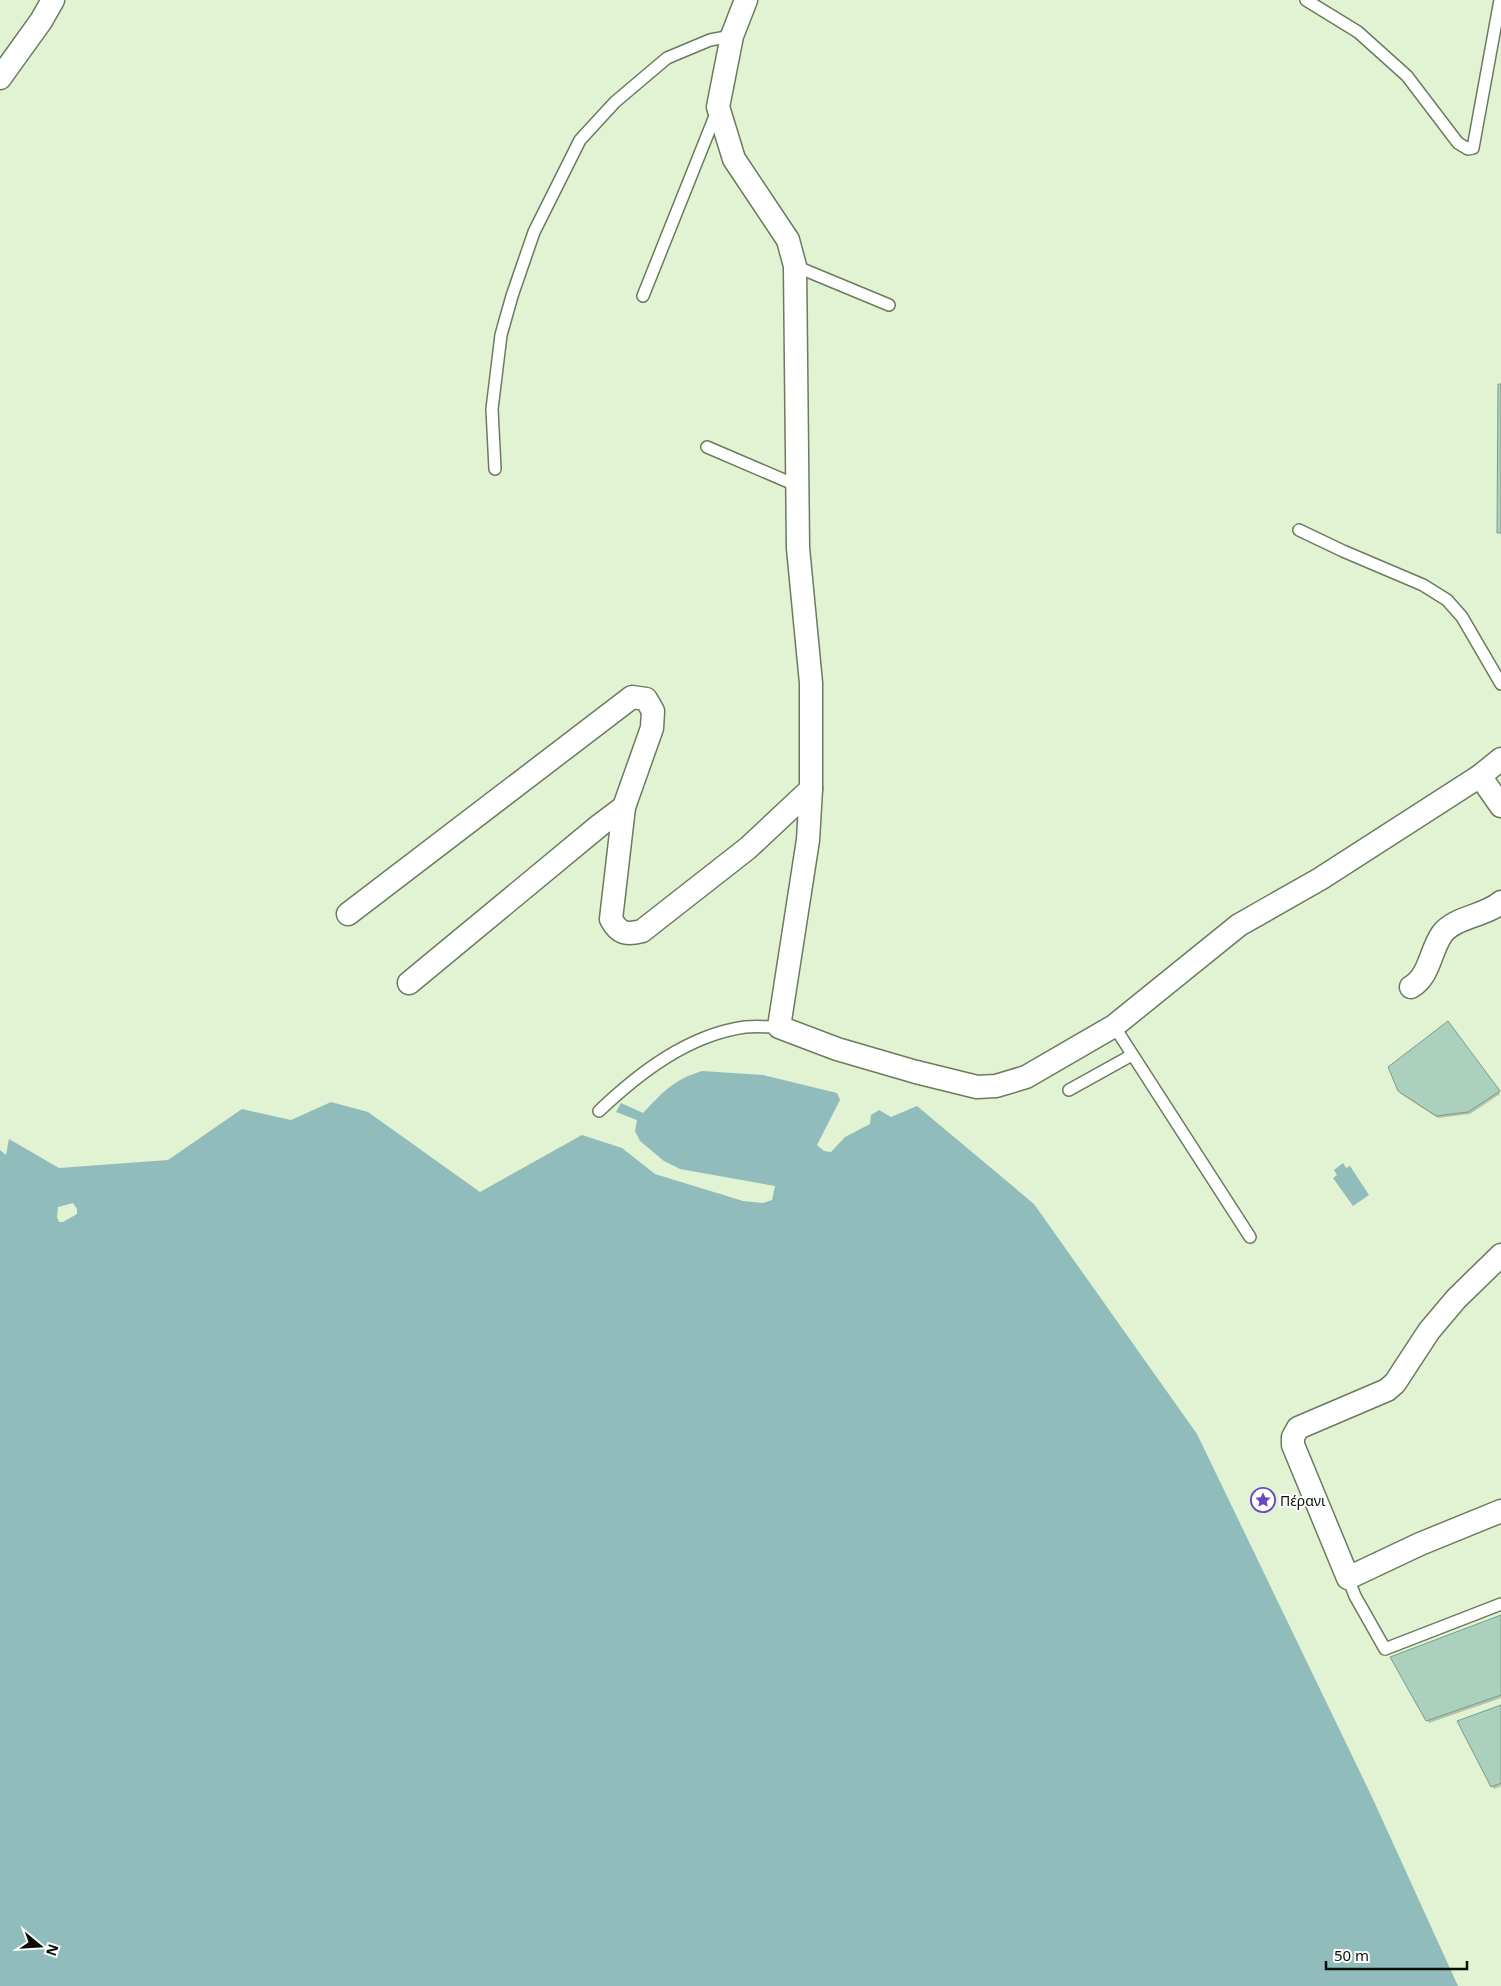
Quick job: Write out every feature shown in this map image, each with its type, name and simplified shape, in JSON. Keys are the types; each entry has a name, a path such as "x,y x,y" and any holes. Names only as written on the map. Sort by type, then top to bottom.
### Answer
{"street":[{"path":"0,78 41,21 53,0"},
{"path":"746,0 732,36 718,107 734,159 788,240 795,266 798,548 811,682 811,789 808,840 779,1027 837,1049 916,1072 977,1087 996,1086 1026,1077 1114,1026 1239,925 1320,879 1480,776 1501,759"},
{"path":"348,914 632,697 646,699 653,711 652,728 624,807 611,919 616,929 629,934 642,931 748,848 811,789"},
{"path":"1480,776 1501,806"},
{"path":"409,983 624,807"},
{"path":"1411,988 1420,983 1442,934 1449,927 1501,902"},
{"path":"1501,1254 1456,1299 1429,1331 1395,1383 1387,1390 1298,1428 1293,1437 1293,1445 1348,1578 1420,1544 1501,1511"}],"lane":[{"path":"1306,0 1358,32 1407,76 1458,143 1468,149 1473,148 1500,0"},
{"path":"495,469 492,409 501,334 534,232 580,140 615,102 666,58 710,40 732,36"},
{"path":"642,296 718,107"},
{"path":"795,266 889,305"},
{"path":"707,447 798,486"},
{"path":"1299,530 1423,585 1447,600 1462,617 1501,684"},
{"path":"1114,1026 1250,1236"},
{"path":"599,1111 661,1061 708,1036 745,1027 779,1027"},
{"path":"1069,1090 1132,1055"},
{"path":"1348,1578 1355,1596 1385,1649 1501,1604"}],"water":[{"path":"702,1071 763,1075 837,1093 840,1100 817,1145 824,1151 831,1152 845,1137 870,1124 871,1115 879,1110 891,1117 917,1106 1034,1204 1197,1434 1372,1797 1458,1986 0,1986 0,1150 6,1155 9,1139 59,1168 168,1160 242,1109 291,1120 331,1102 368,1112 480,1192 582,1135 622,1148 655,1174 743,1201 763,1203 772,1200 775,1186 680,1169 664,1161 640,1141 635,1131 637,1120 616,1112 621,1103 643,1113 676,1082","holes":["73,1203 77,1209 77,1214 63,1222 59,1222 57,1217 58,1207"]},
{"path":"1343,1163 1346,1168 1350,1166 1369,1195 1353,1206 1333,1178 1337,1175 1334,1170"}],"building":[{"path":"1498,384 1501,384 1501,533 1497,533"},
{"path":"1448,1021 1500,1091 1468,1112 1436,1116 1398,1091 1388,1067"},
{"path":"1501,1615 1501,1695 1426,1721 1390,1657"},
{"path":"1501,1705 1501,1783 1491,1787 1457,1721"}],"place":[{"name":"Πέρανι","path":"1263,1500"}]}
